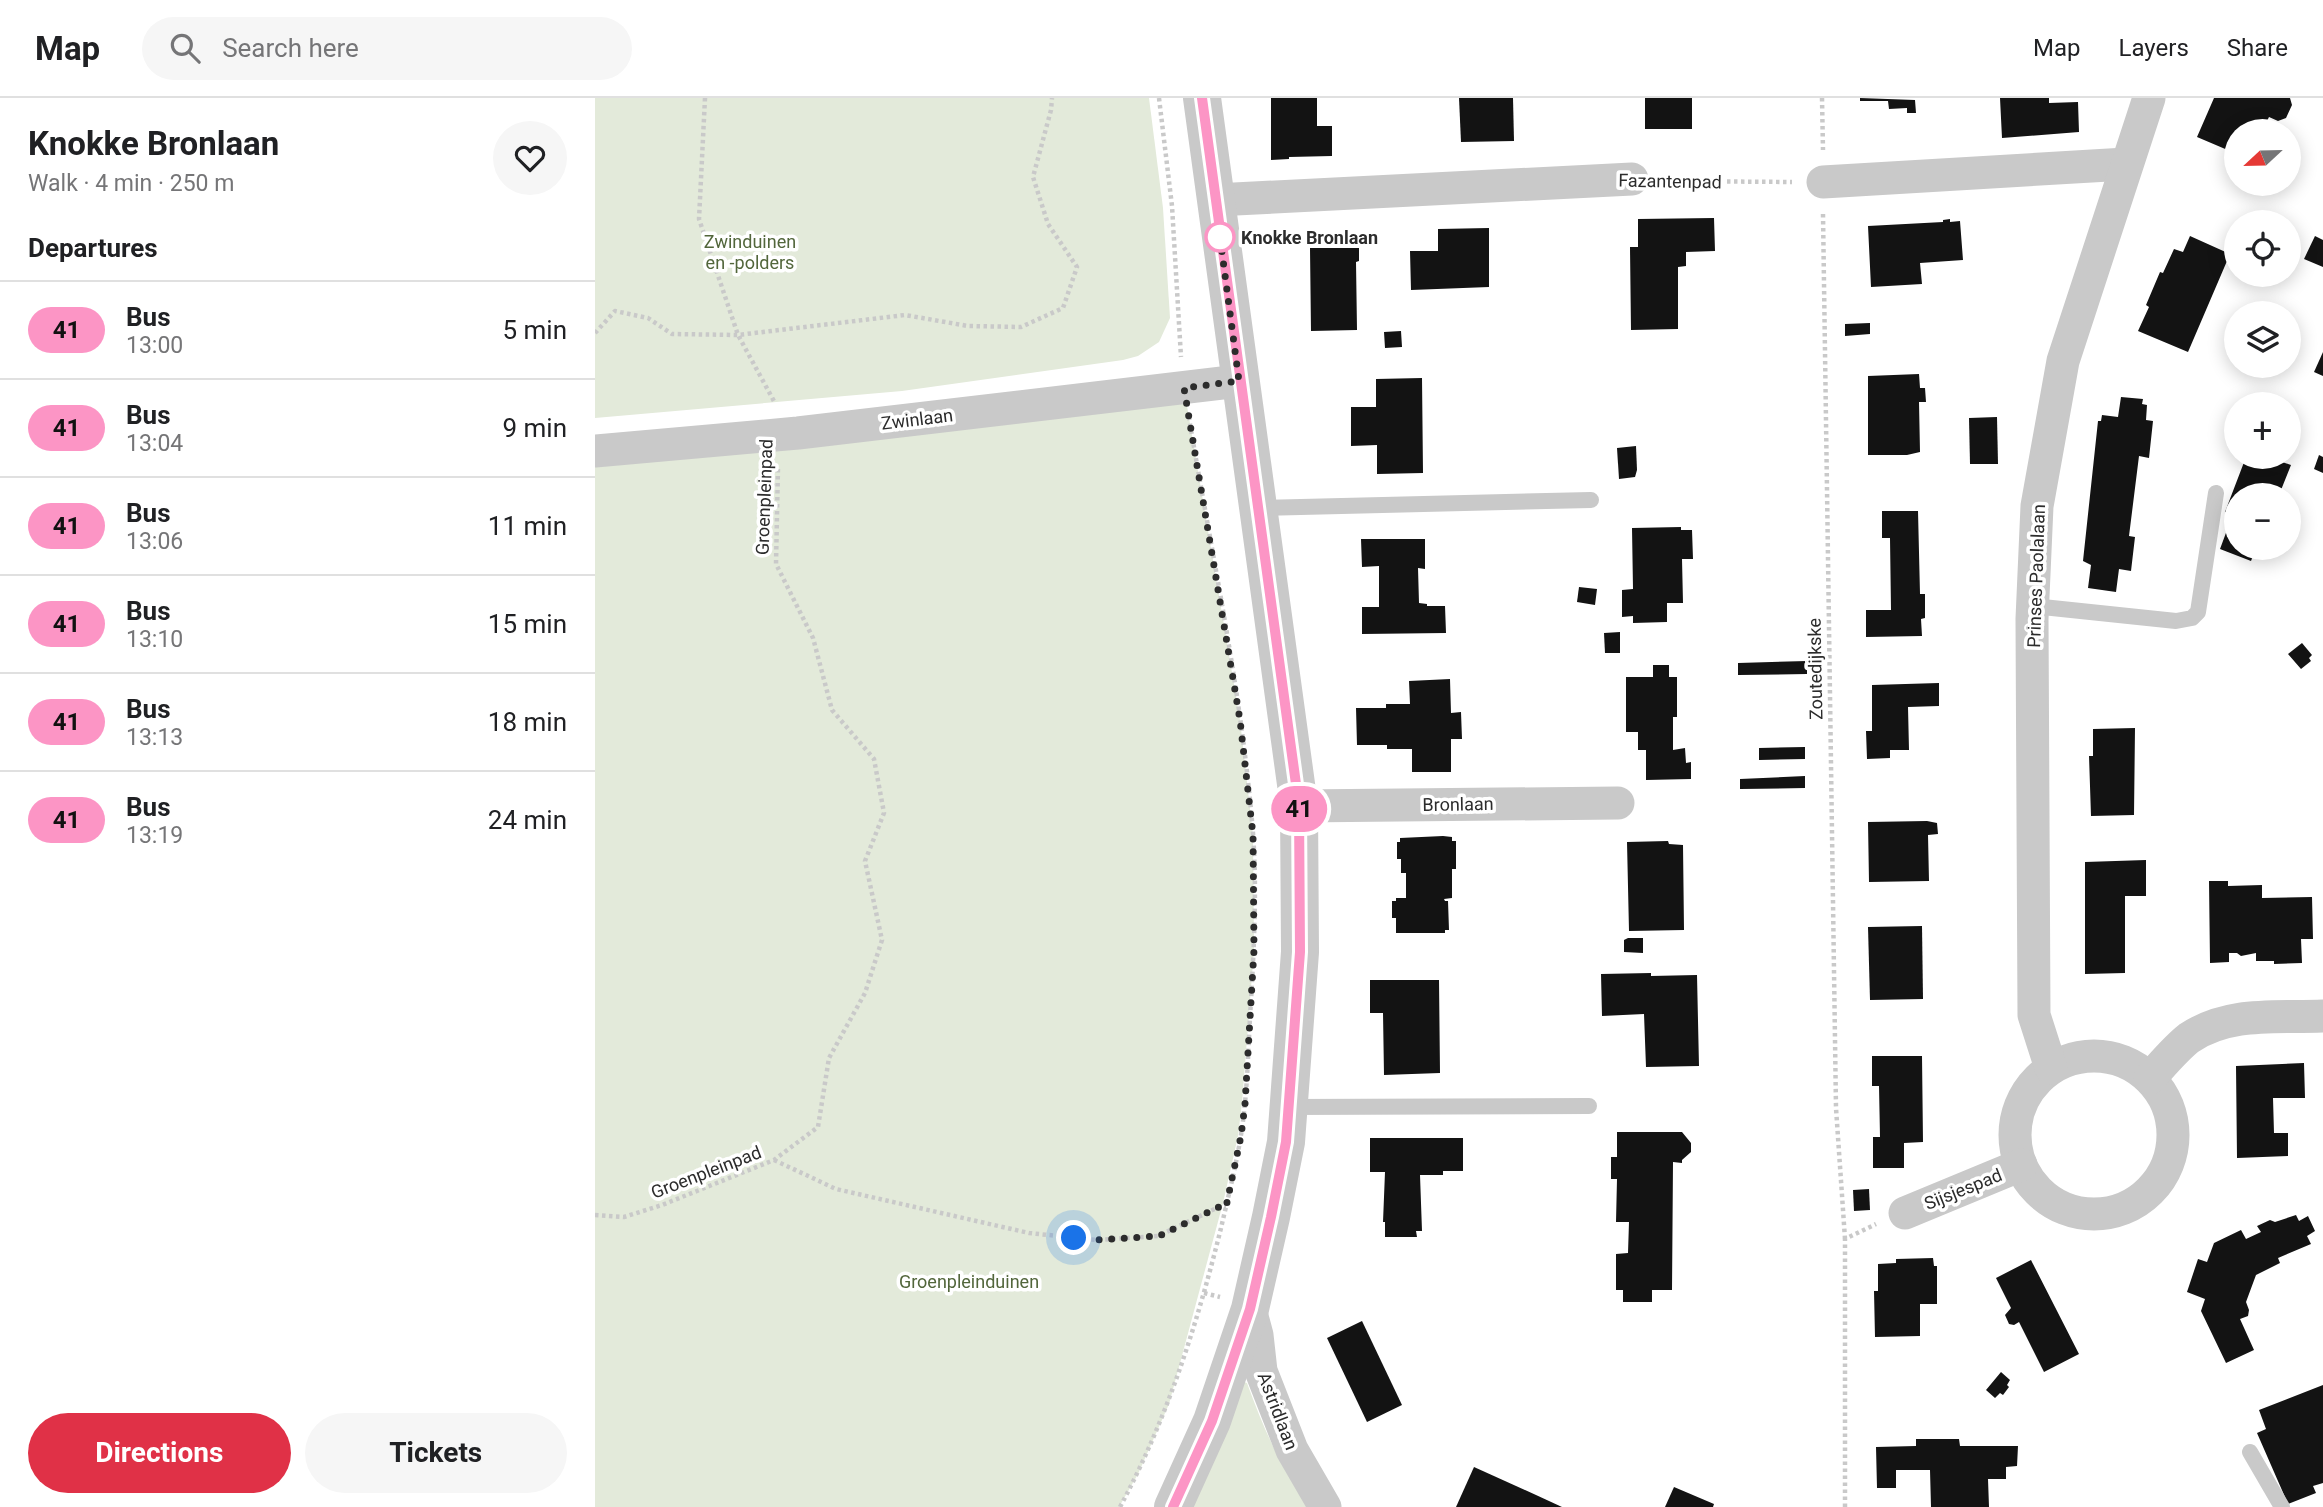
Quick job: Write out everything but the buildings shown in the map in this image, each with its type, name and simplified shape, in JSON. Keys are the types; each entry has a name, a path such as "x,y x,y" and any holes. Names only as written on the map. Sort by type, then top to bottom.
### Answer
{"street":[{"path":"1173,1507 1212,1421 1250,1309 1286,1142 1300,952 1299,806 1202,98"},
{"name":"Prinses Paolalaan","path":"2051,1068 2034,1015 2033,606 2037,506 2063,360 2150,98"},
{"path":"1823,182 2126,164"},
{"name":"Fazantenpad","path":"1215,200 1632,179"},
{"name":"Zwinlaan","path":"595,451 781,435 1239,381"},
{"name":"Bronlaan","path":"1299,806 1618,803"},
{"path":"2150,1078 2187,1040 2210,1026 2244,1018 2323,1016"},
{"path":"2102,1055 2128,1062 2150,1078 2165,1098 2173,1123 2172,1149 2164,1172 2149,1193 2127,1207 2103,1214 2078,1212 2054,1203 2034,1186 2021,1165 2015,1138 2018,1111 2031,1086 2051,1068 2075,1057 2102,1055"},
{"name":"Sijsjespad","path":"1905,1213 2021,1165"},
{"name":"Astridlaan","path":"1250,1309 1257,1335 1261,1371 1292,1450 1325,1507"}],"lane":[{"path":"2033,606 2176,621 2192,618 2198,612 2216,493"},
{"path":"1257,508 1591,500"},
{"path":"1289,1107 1589,1106"},
{"path":"2250,1452 2282,1507"}],"path":[{"name":"Groenpleinpad","path":"595,1215 624,1217 662,1205 774,1160 818,1127 829,1058 865,993 882,940 865,861 884,813 874,759 832,709 813,638 776,564 777,483 781,435 775,403 738,335 699,219 705,98"},
{"path":"595,333 615,311 648,318 671,334 738,335 905,315 968,326 1021,327 1063,308 1077,267 1048,224 1033,177 1052,98"},
{"path":"1120,1507 1138,1474 1168,1404 1211,1267 1226,1207 1245,1104 1254,950 1253,835 1240,720 1184,388 1172,206 1159,98"},
{"name":"Zoutedijkske","path":"1822,98 1836,1108 1845,1239 1845,1507"},
{"name":"Fazantenpad","path":"1632,179 1823,182"},
{"path":"774,1160 836,1189 1029,1233 1097,1240 1159,1236 1221,1206 1226,1207"},
{"path":"1845,1239 1905,1213"}],"green space":[{"name":"Zwinduinen en -polders","path":"595,98 1149,98 1163,208 1170,318 1159,342 1138,356 1123,360 902,391 595,418"},
{"name":"Groenpleinduinen","path":"1184,388 1240,720 1253,835 1254,950 1238,1136 1223,1203 1169,1404 1138,1474 1119,1507 595,1507 595,451"},
{"path":"1241,1381 1247,1383 1273,1447 1309,1507 1187,1507"}],"bus line":[{"name":"41","path":"1173,1507 1212,1421 1250,1309 1286,1142 1300,952 1299,806 1202,98"}],"place":[{"name":"Knokke Bronlaan","path":"1220,237"}],"route":[{"path":"1074,1238 1097,1240 1159,1236 1221,1206 1226,1207 1241,1136 1254,950 1253,835 1240,720 1184,388 1239,381 1220,237"}]}
